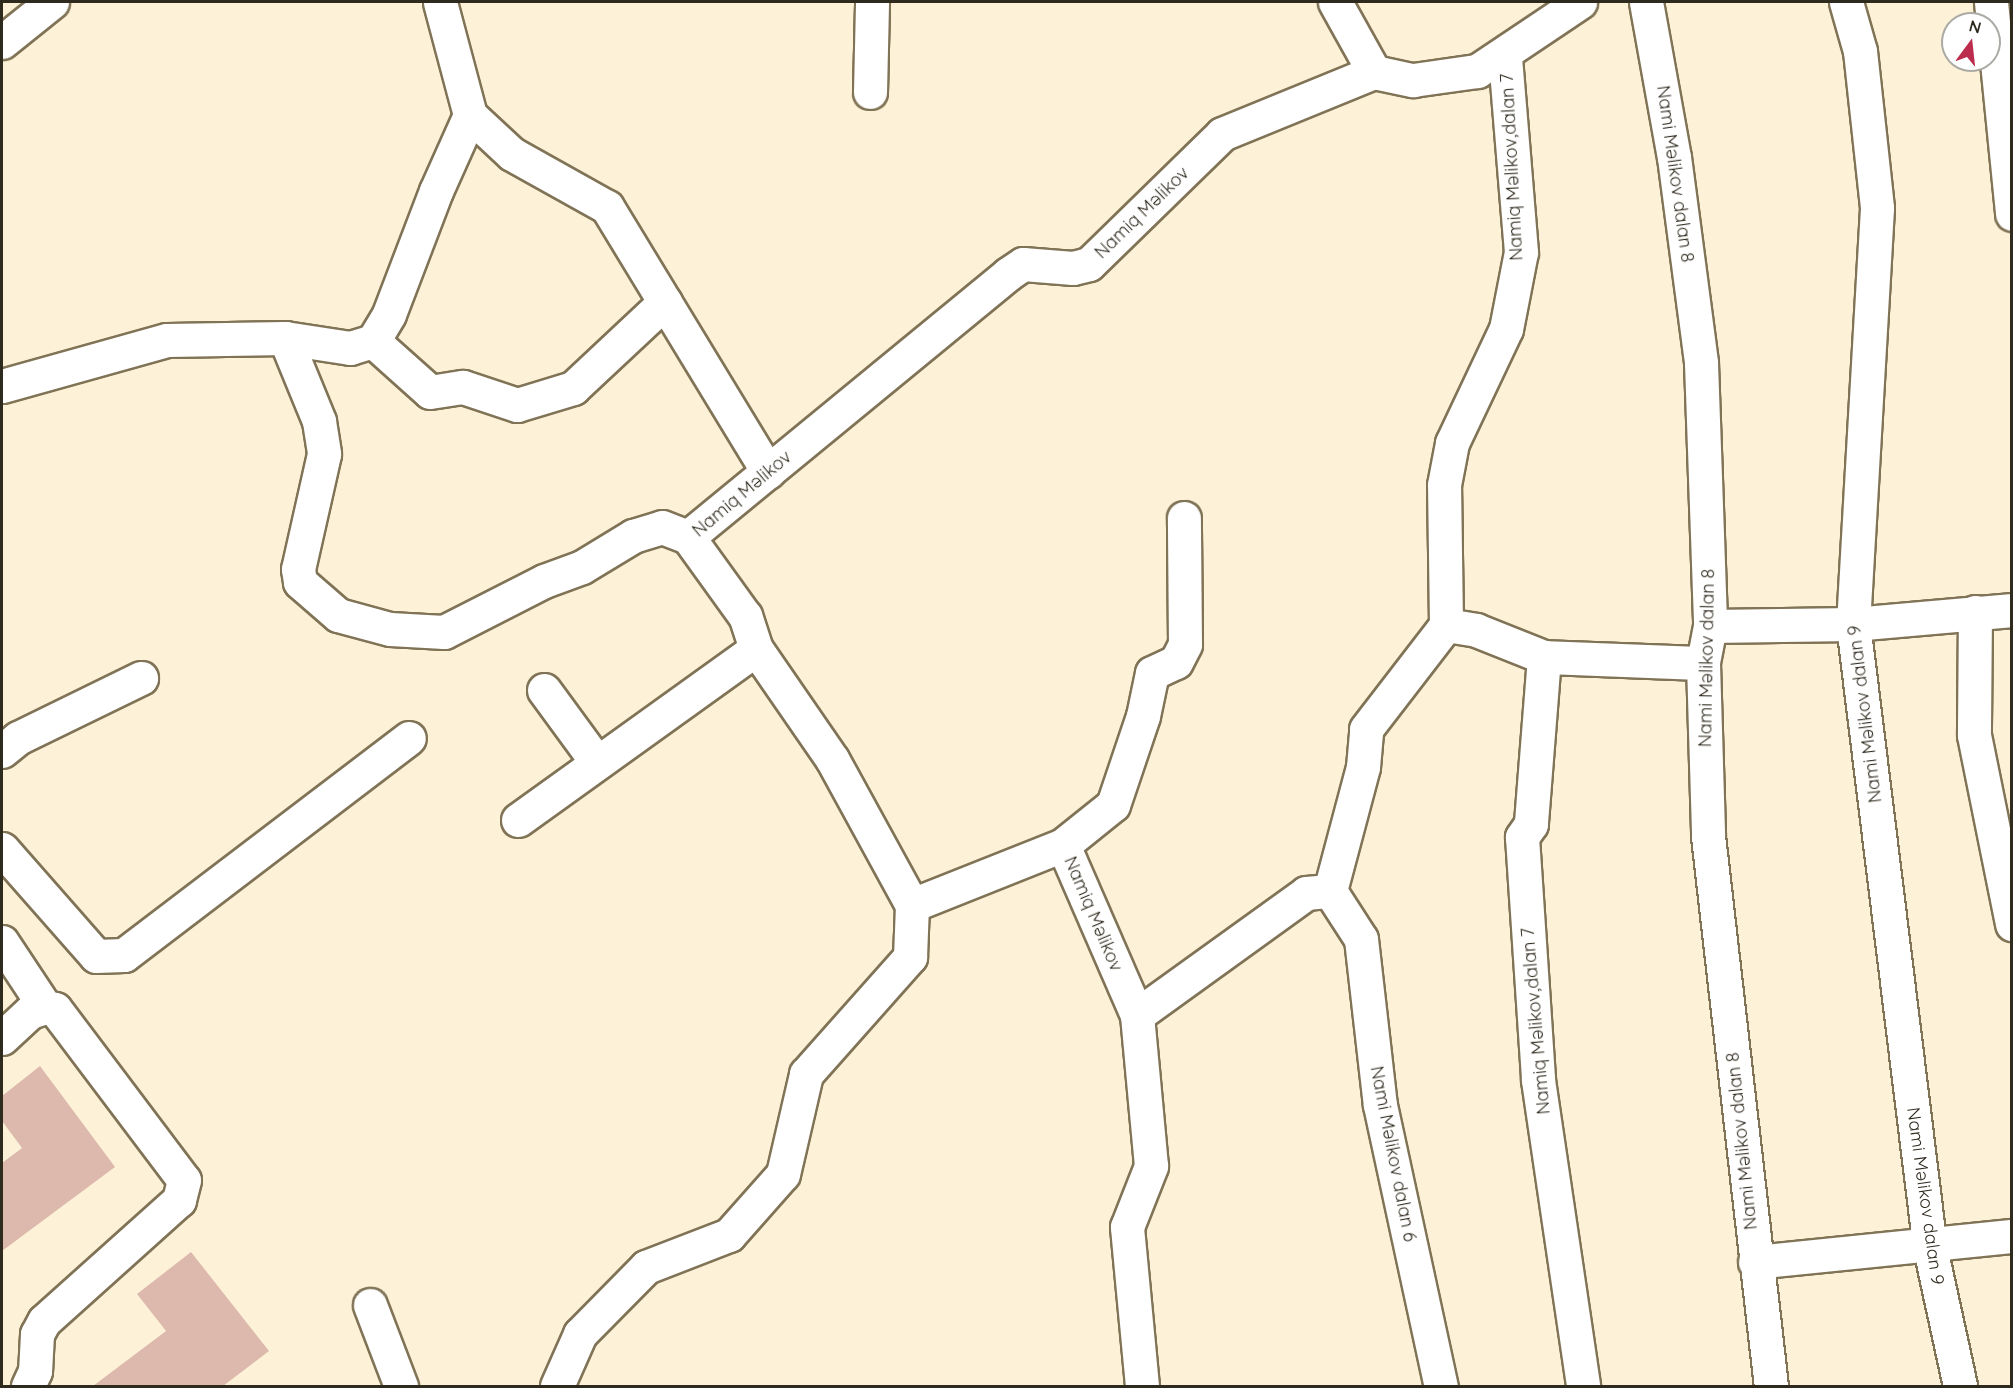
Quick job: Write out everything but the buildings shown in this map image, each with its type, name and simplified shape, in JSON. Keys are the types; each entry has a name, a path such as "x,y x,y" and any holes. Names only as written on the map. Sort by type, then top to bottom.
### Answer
{"street":[{"path":"2,42 52,2"},
{"path":"440,2 470,115 512,154 607,207 768,472"},
{"path":"870,92 872,2"},
{"path":"1335,2 1374,72 1413,80 1477,71 1505,56 1580,2"},
{"name":"Nami Məlikov dalan 8","path":"1646,2 1674,157 1701,363 1710,626 1703,663 1708,836 1755,1262 1772,1386"},
{"name":"Nami Məlikov dalan 9","path":"1846,2 1860,51 1877,208 1853,624 1930,1248 1960,1386"},
{"path":"1991,2 2012,214"},
{"name":"Namiq Məlikov,dalan 7","path":"1446,625 1444,486 1452,443 1506,329 1521,252 1505,56"},
{"name":"Namiq Məlikov","path":"1142,1386 1126,1227 1151,1166 1137,1015 1063,845 912,904 832,759 756,649 745,616 688,537 1008,274 1023,264 1073,268 1089,264 1222,134 1374,72"},
{"path":"2,386 167,340 285,338 350,348 373,341 389,314 436,191 470,115"},
{"path":"373,341 430,392 464,387 517,405 573,388 665,302"},
{"path":"285,338 319,421 324,454 298,569 300,582 338,615 390,628 444,632 544,581 582,567 633,536 662,527 688,537"},
{"path":"1063,845 1113,805 1143,716 1152,673 1176,662 1185,644 1184,518"},
{"path":"1710,626 1853,624 2011,610 2012,603"},
{"path":"1975,612 1974,735 2012,924"},
{"path":"1137,1015 1306,893 1330,891 1364,767 1366,729 1446,625 1476,630 1544,657 1703,663"},
{"path":"518,820 596,761 756,649"},
{"name":"Namiq Məlikov,dalan 7","path":"1544,657 1531,824 1522,837 1538,1080 1583,1386"},
{"path":"2,752 18,738 141,678"},
{"path":"544,690 596,761"},
{"path":"2,849 96,956 124,955 409,738"},
{"name":"Nami Məlikov dalan 6","path":"1330,891 1362,939 1380,1105 1441,1386"},
{"path":"557,1386 580,1334 646,1267 729,1235 783,1174 806,1074 910,957 912,904"},
{"path":"2,942 45,1007"},
{"path":"2,1038 30,1012 45,1007 55,1010 167,1154 184,1180 184,1190 164,1215 44,1321 37,1334 35,1371 28,1386"},
{"path":"1755,1262 1930,1248 2012,1236"},
{"path":"370,1305 401,1386"}]}
